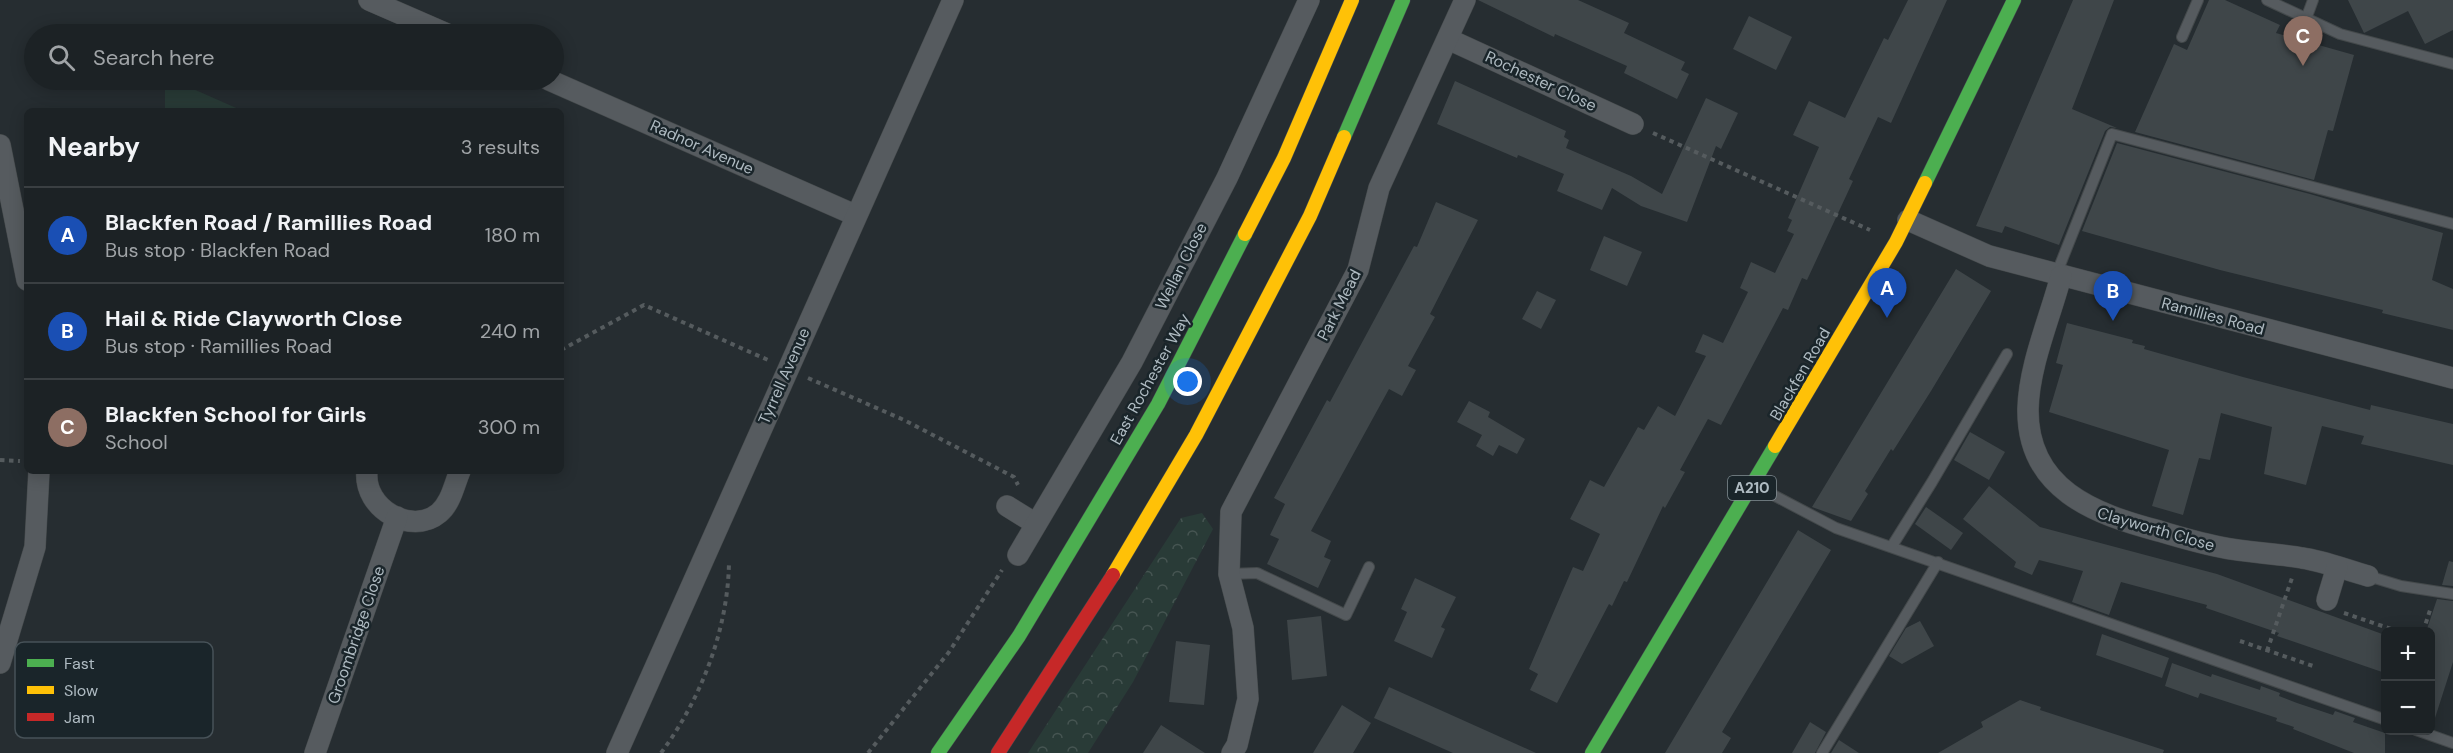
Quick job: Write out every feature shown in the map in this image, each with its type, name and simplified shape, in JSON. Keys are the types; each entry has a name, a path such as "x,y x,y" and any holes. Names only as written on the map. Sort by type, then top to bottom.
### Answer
{"main road":[{"name":"East Rochester Way","path":"938,753 1020,636 1158,404 1284,158 1352,0"},
{"path":"998,753 1134,543 1196,435 1310,216 1403,0"},
{"name":"Blackfen Road","path":"1592,753 1754,485 1896,242 2012,1"}],"street":[{"path":"369,0 424,24"},
{"name":"Tyrrell Avenue","path":"617,753 855,215 953,0"},
{"name":"Wellan Close","path":"1011,561 1053,497 1132,362 1206,219 1309,0"},
{"name":"Park Mead","path":"1232,753 1237,746 1248,699 1243,628 1229,574 1231,512 1358,270 1380,188 1465,0"},
{"name":"Rochester Close","path":"1448,39 1633,124"},
{"name":"Radnor Avenue","path":"564,87 855,215"},
{"path":"0,145 24,265"},
{"name":"Ramillies Road","path":"1908,220 1989,256 2453,378"},
{"name":"Clayworth Close","path":"2059,275 2028,407 2033,443 2046,471 2058,485 2092,510 2112,519 2221,548 2299,557 2368,576"},
{"path":"0,663 35,547 39,474"},
{"path":"367,474 366,485 370,497 381,510 413,521 428,520 439,513 449,500 458,474"},
{"path":"1007,507 1036,524"},
{"name":"Groombridge Close","path":"315,753 397,517"},
{"path":"2327,600 2337,567"}],"lane":[{"path":"2182,37 2198,0"},
{"path":"2267,0 2340,34 2453,64"},
{"path":"2306,19 2313,0"},
{"path":"2059,275 2112,134 2453,224"},
{"path":"1892,546 2007,354"},
{"path":"1754,485 1836,528 2381,719"},
{"path":"1822,753 1938,562"},
{"path":"1229,574 1257,573 1346,615 1369,567"},
{"path":"2368,576 2453,594"},
{"path":"2430,735 2453,743"}],"path":[{"path":"1633,124 1896,242"},
{"path":"564,348 644,305 904,420 1014,477 1017,485 1053,497"},
{"path":"0,460 24,461"},
{"path":"661,753 677,731 702,685 729,580 729,557"},
{"path":"2267,651 2299,557"},
{"path":"868,753 949,652 1011,561"},
{"path":"2424,627 2436,592"},
{"path":"2327,600 2325,606 2386,627"},
{"path":"2240,641 2316,667"}],"green space":[{"path":"165,90 196,90 236,108 165,108"},
{"path":"1202,513 1213,529 1133,682 1088,753 1028,753 1181,518"}],"building":[{"path":"1478,0 1578,0 1629,23 1624,33 1685,62 1681,70 1689,74 1677,99 1624,73 1627,66 1555,34 1554,37"},
{"path":"1908,0 1947,0 1891,123 1878,117 1849,179 1853,181 1807,280 1802,278 1788,310 1783,308 1721,425 1708,419 1680,470 1685,472 1665,508 1663,506 1627,582 1624,581 1612,606 1609,604 1557,703 1530,690 1538,674 1529,669 1573,567 1583,571 1600,534 1570,519 1590,480 1604,487 1638,427 1644,430 1658,406 1675,416 1706,356 1695,352 1703,334 1723,343 1748,292 1740,288 1751,262 1775,273 1794,234 1787,231 1792,220 1788,218 1819,147 1793,135 1809,101 1845,118 1884,38 1888,40"},
{"path":"2073,0 2114,0 2072,109 2117,128 2110,127 2105,131 2059,245 2005,226 2002,233 1976,226"},
{"path":"2209,0 2225,0 2280,25 2276,33 2354,55 2333,131 2328,130 2314,180 2135,132 2174,44 2187,50"},
{"path":"2348,0 2453,0 2453,30 2425,44 2408,11 2364,33"},
{"path":"1749,16 1792,37 1776,70 1733,49"},
{"path":"1455,81 1566,131 1564,137 1569,140 1566,148 1631,176 1662,194 1706,98 1738,113 1721,149 1716,146 1687,222 1641,206 1612,188 1602,210 1557,191 1564,174 1518,155 1517,158 1437,124"},
{"path":"2117,143 2310,194 2443,233 2432,280 2453,289 2453,330 2382,313 2383,310 2220,270 2082,231"},
{"path":"1436,202 1478,220 1430,314 1435,317 1408,366 1416,370 1402,396 1389,389 1311,531 1331,541 1324,557 1331,560 1318,588 1267,564 1279,539 1270,535 1285,504 1274,498 1327,400 1330,402 1414,246 1417,247"},
{"path":"1604,236 1642,252 1627,286 1590,270"},
{"path":"1956,269 1991,291 1931,391 1865,491 1868,494 1851,521 1812,507"},
{"path":"1537,291 1556,300 1541,329 1522,319"},
{"path":"2067,323 2133,340 2132,343 2145,346 2144,349 2243,377 2370,410 2371,405 2453,424 2453,465 2361,444 2364,436 2322,426 2306,485 2264,474 2272,427 2221,413 2210,460 2199,458 2183,515 2152,506 2169,450 2049,412 2063,365 2056,363"},
{"path":"1469,401 1490,412 1488,417 1525,439 1517,454 1499,445 1493,456 1476,446 1482,435 1457,422"},
{"path":"1970,432 2005,452 1989,480 1954,460"},
{"path":"1989,486 2040,527 2217,574 2381,634 2381,672 2277,636 2279,633 2206,608 2207,605 2121,582 2109,615 2072,602 2083,571 2039,560 2032,575 2014,567 2016,562 1963,519"},
{"path":"1926,507 1963,533 1951,550 1915,524"},
{"path":"1798,530 1831,550 1722,732 1731,738 1722,753 1665,753"},
{"path":"2449,561 2453,562 2453,586 2442,585"},
{"path":"1415,578 1456,597 1441,627 1445,629 1432,658 1394,641 1407,612 1401,609"},
{"path":"2437,599 2453,601 2453,662 2435,718 2435,627 2428,627"},
{"path":"1321,616 1327,676 1292,680 1287,620"},
{"path":"1920,621 1934,646 1902,664 1889,656 1906,628"},
{"path":"2102,634 2169,658 2162,678 2096,655"},
{"path":"1176,641 1210,645 1204,705 1169,702"},
{"path":"2172,663 2211,677 2212,674 2260,690 2261,686 2297,703 2333,715 2335,711 2355,718 2353,722 2381,732 2381,735 2385,735 2385,753 2354,753 2293,729 2294,727 2276,721 2277,718 2200,693 2198,698 2165,686"},
{"path":"1389,687 1536,753 1453,753 1374,718"},
{"path":"2020,700 2041,707 2040,710 2164,750 2163,753 1938,753 1983,727 1981,722"},
{"path":"1342,705 1371,723 1353,753 1313,753"},
{"path":"1810,722 1826,732 1815,753 1792,753"},
{"path":"1161,725 1205,753 1143,753"},
{"path":"1839,740 1859,753 1831,753"}],"traffic: fast":[{"path":"1344,137 1403,0"},
{"path":"1925,183 2014,0"},
{"path":"938,753 1019,636 1158,404 1245,234"},
{"path":"1592,753 1775,446"}],"traffic: slow":[{"path":"1245,234 1284,158 1352,0"},
{"path":"1113,575 1196,435 1310,216 1344,137"},
{"path":"1775,446 1896,242 1925,183"}],"traffic: jam":[{"path":"998,753 1113,575"}],"place":[{"name":"Blackfen School for Girls","path":"2303,66"},
{"name":"Blackfen Road / Ramillies Road","path":"1887,318"},
{"name":"Hail & Ride Clayworth Close","path":"2113,321"}]}
